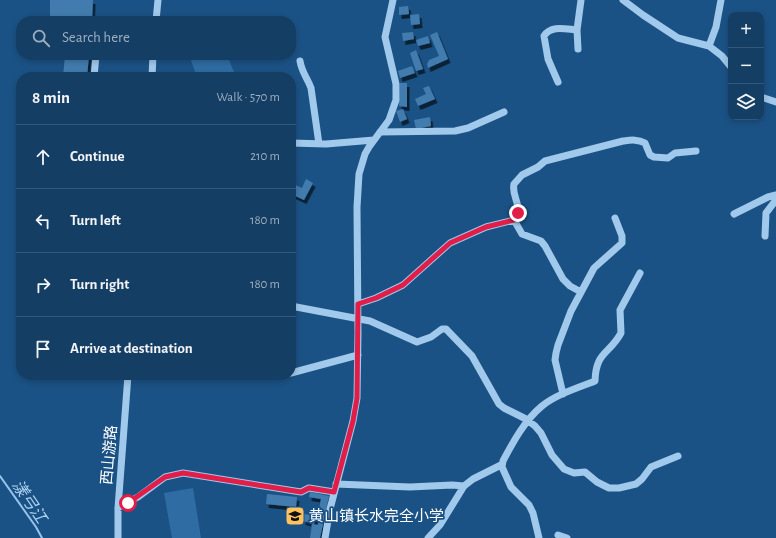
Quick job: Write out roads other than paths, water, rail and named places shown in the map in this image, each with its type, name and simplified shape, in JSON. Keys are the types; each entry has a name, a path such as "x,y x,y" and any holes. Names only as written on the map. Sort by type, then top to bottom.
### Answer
{"street":[{"path":"156,16 158,0"},
{"path":"325,538 334,492 357,398 358,179 363,158 392,114 396,100 396,84 385,37 392,0"},
{"path":"578,49 577,30 582,0"},
{"path":"623,0 678,38 709,46 722,56 728,64"},
{"path":"709,46 716,27 721,0"},
{"path":"558,82 548,59 544,36 546,32 554,28 577,30"},
{"path":"94,72 96,60"},
{"path":"152,72 153,60"},
{"path":"300,61 302,70 311,88 319,144"},
{"path":"764,98 776,102"},
{"path":"380,132 455,131 468,128 504,112"},
{"path":"296,143 326,144 374,140"},
{"path":"358,304 376,298 403,285 450,243 486,227 514,220 518,213 518,206 513,191 514,184 522,176 550,159 632,140 639,140 645,143 650,155 654,157 668,158 675,153 696,151"},
{"path":"734,214 768,197 776,195"},
{"path":"765,236 766,213 776,200"},
{"path":"563,394 556,360 558,345 571,311 594,268 622,245 623,238 615,218"},
{"path":"514,220 522,234 535,238 543,243 563,279 570,286 581,292"},
{"path":"539,538 533,513 529,505 511,488 504,474 502,465 508,451 524,426 542,406 563,394 595,381 595,371 599,359 621,333 620,310 640,273"},
{"path":"296,307 370,321 417,342 431,337 442,329 446,329 472,356 499,404 529,420 541,433 550,454 564,469 574,472 585,472 597,482 609,488 619,488 636,484 642,479 649,468 678,456"},
{"path":"296,372 358,355"},
{"name":"西山游路","path":"118,538 118,508 128,380"},
{"path":"428,538 440,525 464,486 473,479 502,465"},
{"path":"118,508 138,497 165,477 183,473 301,492 309,488 334,492"},
{"path":"336,484 410,487 452,485 464,486"},
{"path":"558,535 567,538"}],"waterway":[{"name":"漾弓江","path":"0,476 36,527 42,538"}],"place":[{"name":"黄山镇长水完全小学","path":"295,516"}]}
